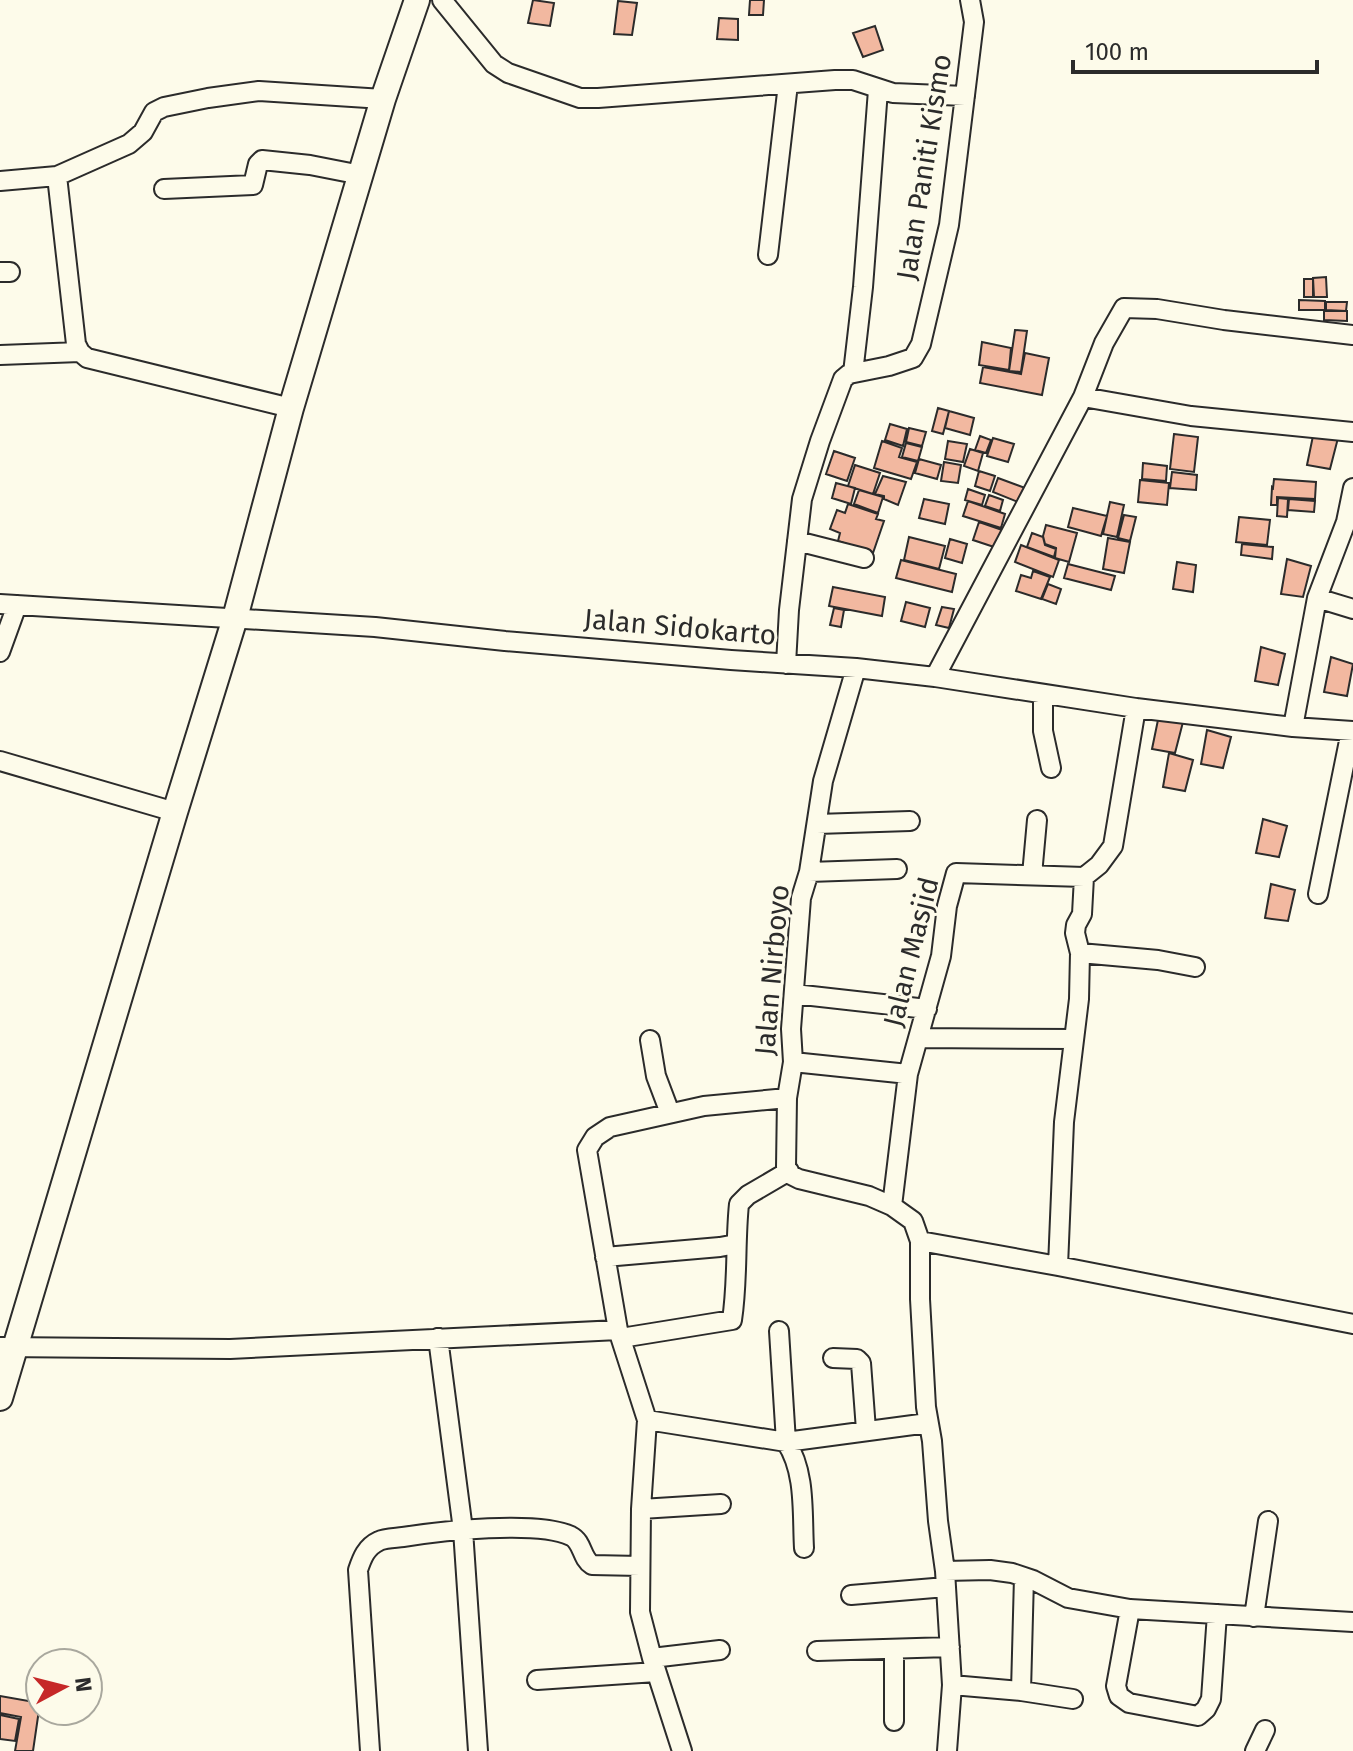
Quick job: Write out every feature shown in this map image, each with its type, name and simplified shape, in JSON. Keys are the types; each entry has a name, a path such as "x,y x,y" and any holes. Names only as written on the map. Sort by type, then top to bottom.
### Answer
{"main road":[{"path":"0,1398 7,1347 235,618 291,408 383,99 417,0"}],"street":[{"path":"442,0 494,64 508,73 580,98 853,80 893,93 965,96"},
{"name":"Jalan Paniti Kismo","path":"853,373 913,358 921,344 949,225 974,22 970,0"},
{"path":"768,255 788,84"},
{"path":"786,664 802,499 843,379 853,373 878,90"},
{"path":"0,181 57,176 129,144 143,132 154,112 164,107 259,91 383,99"},
{"path":"164,189 253,185 258,164 262,160 361,175"},
{"path":"57,176 76,344 80,352 87,358 291,408"},
{"path":"935,677 1083,397 1104,343 1124,308 1157,309 1353,335"},
{"path":"0,355 80,352"},
{"path":"1083,397 1191,416 1353,432"},
{"path":"1293,727 1317,598 1350,523 1353,488"},
{"path":"797,541 864,558"},
{"path":"1317,598 1353,609"},
{"path":"0,652 9,604"},
{"name":"Jalan Sidokarto","path":"9,604 375,627 505,641 856,668 1136,708 1352,731"},
{"name":"Jalan Nirboyo","path":"789,1171 786,1167 787,1098 793,1062 791,1029 801,898 809,872 823,781 856,668"},
{"path":"1043,694 1043,731 1051,768"},
{"path":"1058,1266 1064,1122 1079,999 1080,953 1076,925 1082,914 1084,877 1099,865 1113,846 1136,708"},
{"path":"1318,894 1352,731"},
{"path":"0,761 175,812"},
{"path":"1032,875 1037,820"},
{"path":"817,824 910,821"},
{"path":"809,872 897,869"},
{"name":"Jalan Masjid","path":"892,1206 908,1074 941,956 947,906 956,873 1084,877"},
{"path":"1080,953 1158,960 1195,967"},
{"path":"794,994 927,1009"},
{"path":"919,1038 1074,1039"},
{"path":"650,1040 656,1076 670,1113"},
{"path":"793,1062 908,1074"},
{"path":"682,1751 640,1612 641,1509 647,1420 620,1334 587,1150 595,1137 610,1127 704,1106 787,1098"},
{"path":"7,1347 230,1349 438,1338 620,1334 733,1313 737,1291 739,1204 748,1195 789,1171 799,1179 869,1196 892,1206 913,1221 920,1241 922,1346 950,1647 952,1685 947,1751"},
{"path":"920,1241 1353,1324"},
{"path":"605,1257 736,1244"},
{"path":"779,1331 786,1442 799,1471 804,1548"},
{"path":"438,1338 463,1530 478,1751"},
{"path":"833,1358 857,1359 861,1363 866,1430"},
{"path":"647,1420 786,1442 928,1423"},
{"path":"641,1509 721,1504"},
{"path":"1254,1617 1268,1521"},
{"path":"370,1751 358,1570 363,1554 379,1541 463,1530 543,1530 575,1538 587,1562 592,1565 640,1566"},
{"path":"851,1595 990,1570 1024,1577 1068,1598 1130,1609 1353,1622"},
{"path":"1021,1691 1024,1577"},
{"path":"1130,1609 1116,1686 1119,1696 1129,1703 1198,1716 1211,1699 1217,1614"},
{"path":"817,1651 950,1647"},
{"path":"894,1649 894,1721"},
{"path":"537,1680 654,1665 720,1650"},
{"path":"952,1685 1073,1699"},
{"path":"1255,1751 1265,1730"}],"building":[{"path":"533,0 554,3 550,26 528,23"},
{"path":"750,0 764,0 763,15 749,15"},
{"path":"618,1 637,3 632,35 614,34"},
{"path":"719,18 738,19 738,40 717,39"},
{"path":"875,26 883,50 863,57 853,33"},
{"path":"1326,277 1327,297 1314,297 1313,278"},
{"path":"1304,279 1313,279 1313,297 1304,297"},
{"path":"1299,300 1325,301 1325,310 1299,310"},
{"path":"1326,302 1347,302 1346,311 1326,310"},
{"path":"1324,311 1347,311 1347,321 1324,320"},
{"path":"1015,330 1027,331 1021,372 1009,371"},
{"path":"982,342 1011,348 1009,370 979,365"},
{"path":"1025,353 1049,358 1042,395 980,383 983,367 1021,374"},
{"path":"938,408 949,411 943,434 932,431"},
{"path":"949,411 974,418 970,435 945,428"},
{"path":"890,424 907,429 903,446 885,440"},
{"path":"909,428 926,432 922,446 906,442"},
{"path":"1314,431 1338,438 1330,469 1307,465"},
{"path":"1174,434 1198,437 1194,472 1170,469"},
{"path":"980,436 991,440 986,453 975,450"},
{"path":"993,438 1014,444 1008,462 987,456"},
{"path":"882,441 902,448 899,457 917,462 911,479 874,468"},
{"path":"948,441 967,444 963,462 945,459"},
{"path":"906,443 922,447 918,461 902,457"},
{"path":"970,449 983,453 978,471 964,466"},
{"path":"834,451 855,458 847,481 826,474"},
{"path":"919,459 941,465 937,479 915,473"},
{"path":"944,462 961,465 958,483 941,481"},
{"path":"1143,463 1167,466 1166,481 1142,479"},
{"path":"855,465 880,473 873,494 848,486"},
{"path":"979,471 995,476 990,491 975,486"},
{"path":"1172,472 1197,475 1196,490 1170,488"},
{"path":"883,476 906,482 898,505 875,494"},
{"path":"998,478 1028,489 1023,504 993,492"},
{"path":"1274,479 1316,482 1315,499 1277,497 1277,505 1271,505"},
{"path":"1140,480 1169,483 1167,505 1138,502"},
{"path":"836,483 855,488 851,504 832,498"},
{"path":"968,489 985,495 982,505 965,500"},
{"path":"859,490 883,497 878,513 854,504"},
{"path":"989,495 1003,500 1000,511 985,506"},
{"path":"1278,498 1288,499 1287,517 1277,516"},
{"path":"924,499 949,504 945,524 919,518"},
{"path":"1289,499 1315,501 1314,512 1288,510"},
{"path":"968,501 1005,514 1001,528 963,516"},
{"path":"1110,502 1124,505 1117,537 1103,534"},
{"path":"848,504 878,514 876,519 884,521 873,553 838,541 840,533 830,529 837,510 845,513"},
{"path":"1073,508 1107,516 1101,536 1068,527"},
{"path":"1124,515 1136,517 1130,541 1118,538"},
{"path":"1239,517 1270,520 1267,545 1236,542"},
{"path":"979,522 1008,532 1003,550 973,540"},
{"path":"1046,525 1077,533 1069,562 1055,558 1056,548 1045,544 1043,536"},
{"path":"1032,533 1043,537 1045,545 1056,549 1054,557 1027,547"},
{"path":"909,537 945,546 939,569 904,560"},
{"path":"1108,538 1130,542 1124,573 1103,569"},
{"path":"950,539 967,544 962,563 945,558"},
{"path":"1242,544 1273,547 1272,559 1241,555"},
{"path":"1021,545 1059,560 1053,577 1015,562"},
{"path":"1287,559 1311,566 1303,597 1281,594"},
{"path":"901,560 956,574 952,592 896,578"},
{"path":"1177,562 1196,565 1193,592 1173,589"},
{"path":"1068,564 1115,576 1111,590 1064,578"},
{"path":"1033,571 1050,577 1041,599 1016,591 1021,575 1031,578"},
{"path":"1048,584 1061,589 1056,604 1042,599"},
{"path":"833,587 885,597 882,616 829,606"},
{"path":"906,602 930,608 925,627 901,621"},
{"path":"942,607 954,609 949,628 936,625"},
{"path":"834,608 844,610 841,627 830,625"},
{"path":"1261,647 1285,654 1278,685 1255,681"},
{"path":"1331,657 1353,664 1347,696 1324,692"},
{"path":"1159,715 1183,722 1175,753 1152,749"},
{"path":"1207,730 1231,737 1223,768 1201,764"},
{"path":"1169,753 1193,760 1185,791 1163,787"},
{"path":"1263,819 1287,826 1279,857 1256,853"},
{"path":"1271,884 1295,890 1288,921 1265,918"},
{"path":"0,1696 24,1700 24,1727 36,1727 33,1751 15,1751 21,1717 0,1713"},
{"path":"0,1715 19,1719 15,1741 0,1739"}]}
